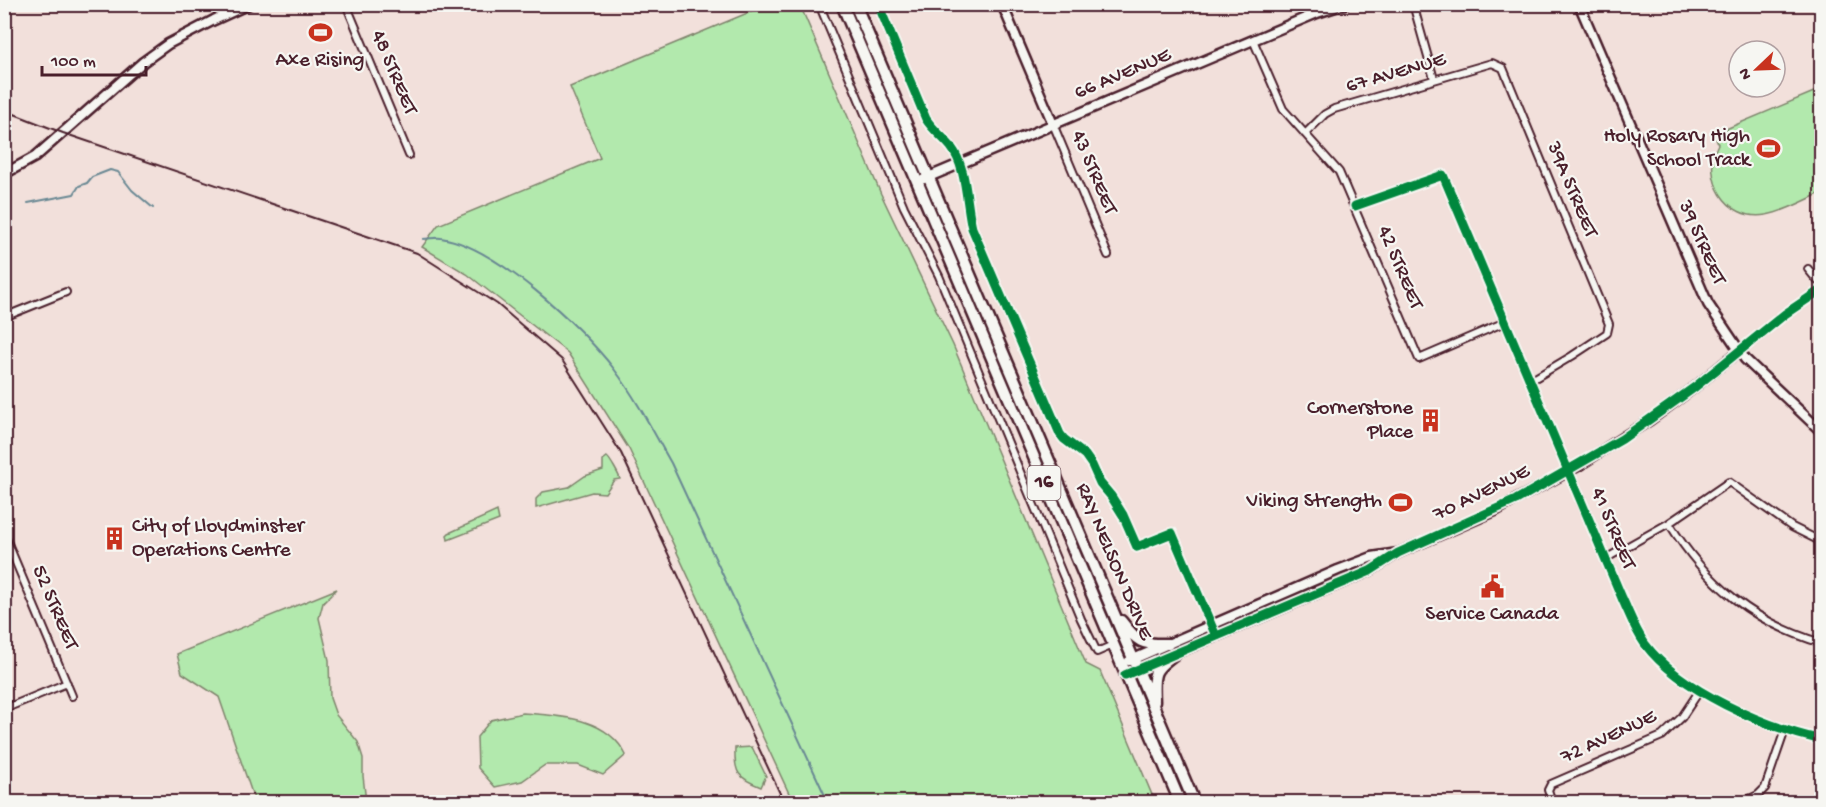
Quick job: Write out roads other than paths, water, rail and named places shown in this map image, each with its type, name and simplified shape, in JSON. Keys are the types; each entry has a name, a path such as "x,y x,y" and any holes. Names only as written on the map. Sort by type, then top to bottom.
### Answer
{"highway":[{"name":"RAY NELSON DRIVE","path":"842,4 1180,802"},
{"name":"RAY NELSON DRIVE","path":"855,4 1194,802"},
{"path":"1112,609 1138,641 1146,644 1168,644"},
{"path":"1154,709 1155,672 1160,664 1176,653"}],"street":[{"path":"4,174 35,157 143,62 168,44 249,4"},
{"name":"48 STREET","path":"346,4 409,155"},
{"path":"819,4 904,207 939,276 1081,619 1097,652 1113,645"},
{"path":"878,4 926,119 951,147 960,164 972,228 1060,434 1064,440 1085,455 1092,465 1100,483 1112,496 1123,515 1137,548 1172,533 1216,636"},
{"name":"43 STREET","path":"1002,4 1108,255"},
{"name":"66 AVENUE","path":"917,182 1253,40 1315,9 1345,4"},
{"path":"1413,4 1434,79"},
{"name":"39 STREET","path":"1579,4 1713,314 1738,351 1821,432"},
{"name":"42 STREET","path":"1253,40 1283,109 1339,172 1419,358 1505,322"},
{"name":"67 AVENUE","path":"1305,134 1325,114 1334,109 1492,63 1503,68"},
{"name":"39A STREET","path":"1503,68 1609,324 1606,333 1564,362 1530,381"},
{"name":"41 STREET","path":"1355,207 1443,175 1605,559 1636,630 1645,644 1677,675 1700,690 1753,717 1785,730 1821,740"},
{"path":"1808,269 1821,287"},
{"name":"70 AVENUE","path":"1123,669 1176,653 1370,571 1398,553 1495,511 1569,471 1650,420 1821,287"},
{"path":"4,317 66,292"},
{"path":"1605,559 1669,523 1729,482 1792,527 1821,542"},
{"path":"1669,523 1695,561 1738,603 1765,620 1821,642"},
{"name":"52 STREET","path":"4,534 72,696"},
{"name":"70 AVENUE","path":"1135,665 1168,644 1211,624 1372,557 1398,553"},
{"path":"4,709 67,683"},
{"name":"72 AVENUE","path":"1552,802 1548,790 1551,784 1662,736 1682,717 1700,690"},
{"path":"1743,802 1758,795 1765,788 1785,730"}],"waterway":[{"path":"28,203 74,194 79,186 87,183 92,177 110,170 118,172 132,190 153,208"},
{"path":"423,239 441,238 463,244 511,272 535,290 581,332 622,380 671,463 828,802"}],"railway":[{"path":"4,110 63,133 417,253 497,304 562,360 621,453 784,802"}],"place":[{"name":"Axe Rising","path":"320,33"},
{"name":"Holy Rosary High School Track","path":"1768,149"},
{"name":"Cornerstone Place","path":"1431,421"},
{"name":"Viking Strength","path":"1400,502"},
{"name":"City of Lloydminster Operations Centre","path":"114,539"},
{"name":"Service Canada","path":"1492,587"}]}
